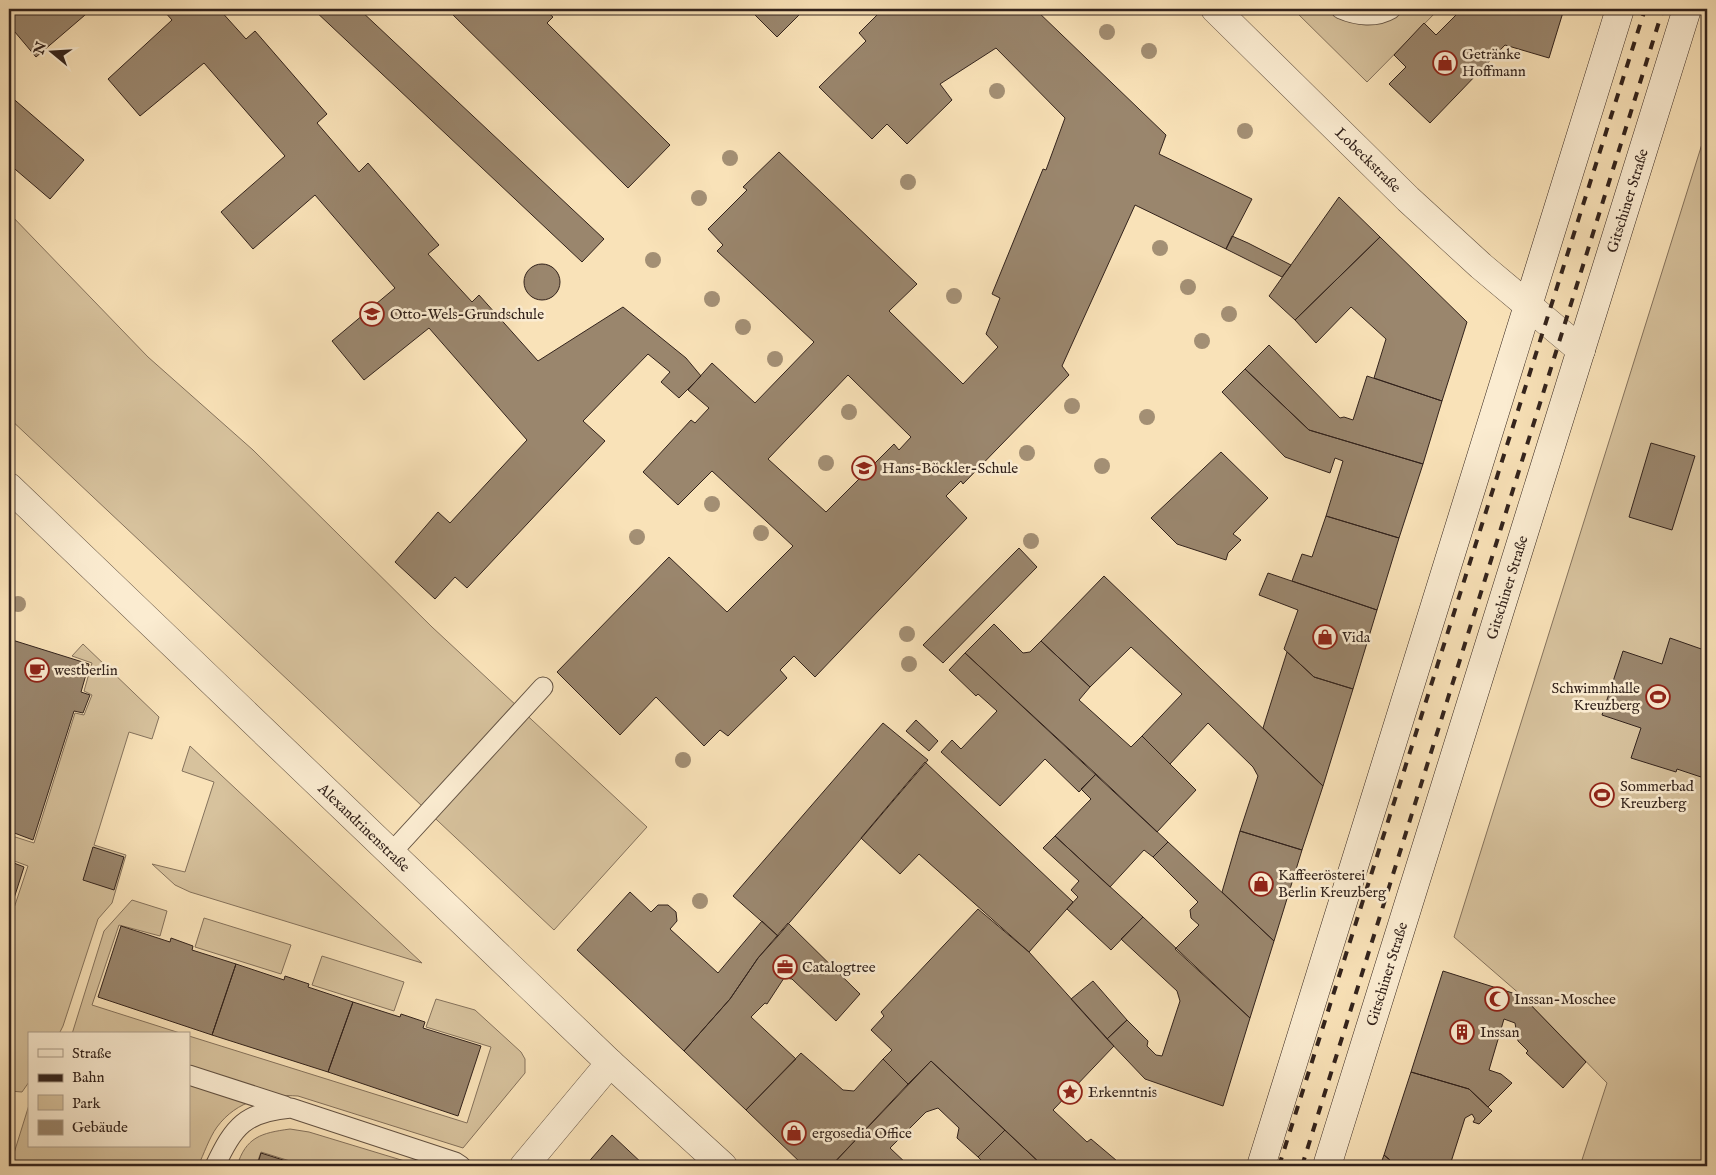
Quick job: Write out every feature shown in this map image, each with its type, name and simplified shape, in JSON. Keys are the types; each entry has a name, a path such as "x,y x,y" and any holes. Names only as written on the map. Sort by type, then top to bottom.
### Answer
{"main road":[{"name":"Lobeckstraße","path":"1215,9 1408,199 1581,350"},
{"path":"1261,1166 1620,9"},
{"name":"Gitschiner Straße","path":"1327,1166 1687,9"},
{"name":"Alexandrinenstraße","path":"9,486 610,1062 723,1166"},
{"path":"524,1166 610,1062"}],"lane":[{"path":"1341,9 1363,15 1377,15 1391,9"},
{"path":"392,852 543,687"},
{"path":"190,1075 455,1162 461,1166"},
{"path":"215,1166 228,1140 243,1122 265,1110 291,1108"}],"green space":[{"path":"1293,9 1439,9 1367,82"},
{"name":"Sommerbad Kreuzberg","path":"1702,144 1707,145 1707,1166 1580,1166 1607,1083 1522,996 1454,937"},
{"path":"9,213 148,357 253,450 432,627 647,827 554,930 9,418"},
{"path":"83,644 159,717 152,739 129,732 94,845 126,855 112,903 98,919 63,1026 60,1032 28,1032 28,1083 22,1092 9,1091 9,923 28,866 9,859 9,835 34,843 75,713 84,715 92,695 84,691 92,663 72,656"},
{"path":"190,746 422,963 190,892 175,885 152,864 185,872 214,782 182,771"},
{"path":"132,900 167,911 160,936 119,925 92,1005 177,1032 73,1032 104,931"},
{"path":"204,918 291,945 281,974 195,947"},
{"path":"322,956 404,982 394,1011 312,985"},
{"path":"436,999 475,1010 521,1052 525,1059 525,1073 463,1148 298,1096 275,1096 243,1105 225,1118 214,1131 198,1166 10,1166 28,1108 28,1148 190,1148 190,1036 467,1123 491,1047 426,1027"},
{"path":"290,1129 309,1132 421,1166 306,1166 261,1152 256,1166 237,1166 245,1149 256,1138 271,1132"}],"building":[{"path":"9,9 92,9 36,57 9,25"},
{"path":"167,9 219,9 246,39 255,31 327,114 317,123 359,172 368,163 439,245 428,254 472,302 479,295 538,361 623,307 686,358 701,376 679,398 661,382 670,372 648,354 583,421 605,441 467,588 455,577 435,599 395,562 438,512 450,523 527,440 429,328 364,380 332,341 395,288 315,195 253,249 221,212 285,156 204,63 140,116 108,79 172,20 164,11"},
{"path":"313,9 359,9 604,239 582,262"},
{"path":"447,9 544,9 553,17 547,23 670,145 628,188"},
{"path":"749,9 805,9 777,37"},
{"path":"883,9 1035,9 1166,135 1159,154 1252,199 1226,249 1135,205 1062,366 1069,375 963,484 961,481 946,496 967,518 815,677 794,656 780,670 787,678 728,736 720,730 704,746 656,697 620,735 557,672 669,557 727,612 793,546 712,471 678,505 643,472 691,420 695,423 709,408 688,390 712,363 755,403 814,342 717,251 723,245 708,229 747,190 743,187 779,152 917,284 889,311 963,384 998,347 986,334 1000,298 992,294 1043,169 1046,170 1065,118 996,48 940,84 952,100 907,144 887,124 872,139 819,87 866,41 859,33","holes":["848,375 911,437 899,450 894,444 826,512 768,459"]},
{"name":"Getränke Hoffmann","path":"1462,9 1564,9 1549,58 1505,45 1430,123 1389,84 1406,67 1394,55 1424,23 1436,35"},
{"path":"9,95 84,160 50,199 9,164"},
{"path":"1339,197 1380,237 1295,320 1269,296"},
{"path":"1232,236 1291,265 1282,277 1226,249"},
{"path":"1380,237 1467,322 1442,401 1374,378 1386,339 1351,307 1316,343 1295,320"},
{"path":"542,264 555,269 560,282 555,295 542,300 529,295 524,282 529,269"},
{"path":"1269,345 1340,418 1344,417 1353,420 1367,376 1442,401 1423,464 1309,430 1245,369"},
{"path":"1245,369 1309,430 1423,464 1399,538 1326,516 1343,461 1335,458 1330,473 1285,457 1222,392"},
{"path":"1651,443 1695,456 1672,530 1629,517"},
{"path":"1221,452 1268,498 1233,534 1241,540 1228,553 1226,560 1177,544 1151,518"},
{"path":"1326,516 1399,538 1377,610 1292,581 1302,554 1312,557"},
{"path":"1019,548 1037,567 943,663 923,645"},
{"path":"1268,573 1377,610 1353,689 1314,677 1284,649 1298,610 1259,595"},
{"path":"1104,576 1323,786 1302,850 1240,831 1258,776 1253,767 1208,723 1170,764 1142,736 1182,694 1131,647 1090,687 1041,641"},
{"path":"994,624 1023,653 1030,652 1041,641 1090,687 1079,700 1131,747 1142,736 1196,790 1157,832 965,653"},
{"name":"Schwimmhalle Kreuzberg","path":"1670,638 1707,651 1707,779 1677,769 1676,772 1631,758 1641,728 1602,715 1623,651 1662,664"},
{"path":"9,639 89,664 81,692 90,695 83,713 74,711 33,840 9,831"},
{"path":"1287,652 1314,677 1353,689 1323,786 1263,728"},
{"path":"965,653 1096,774 1079,792 1045,759 1000,806 941,752 952,740 961,749 997,711 978,694 976,696 949,670"},
{"path":"916,720 938,741 929,751 906,731"},
{"path":"883,723 928,760 778,936 733,896"},
{"path":"925,762 1073,902 1029,952 919,854 900,874 861,838"},
{"path":"1096,774 1168,842 1153,857 1144,850 1110,887 1055,836 1091,799 1081,789"},
{"path":"1240,831 1302,850 1274,941 1222,892"},
{"path":"1055,836 1143,917 1111,950 1067,909 1078,897 1071,890 1079,881 1043,848"},
{"path":"1168,842 1274,941 1250,1018 1175,949 1199,925 1191,918 1190,910 1198,902 1153,857"},
{"path":"93,847 124,857 114,890 83,880"},
{"path":"9,861 24,867 9,914"},
{"path":"630,892 651,912 658,905 668,905 676,912 677,921 670,929 718,973 762,921 778,936 758,958 730,999 684,1051 577,950"},
{"path":"978,909 1029,952 1114,1046 1053,1110 1087,1142 1091,1139 1123,1166 1043,1166 931,1061 908,1084 883,1059 892,1050 871,1030 884,1016 881,1012"},
{"path":"1143,917 1250,1018 1223,1106 1145,1079 1107,1039 1127,1020 1148,1041 1147,1046 1156,1055 1162,1056 1180,1001 1177,991 1121,939"},
{"path":"788,923 860,994 836,1021 792,979 784,978 767,1004 765,1003 751,1017 796,1059 746,1110 684,1051 730,999 758,958"},
{"path":"121,926 170,942 171,938 193,946 192,950 236,964 212,1035 98,997"},
{"path":"236,964 284,980 285,976 309,984 308,987 353,1002 328,1072 212,1035"},
{"name":"Inssan","path":"1443,971 1522,996 1586,1062 1563,1088 1526,1053 1528,1051 1518,1041 1515,1023 1504,1019 1489,1070 1501,1074 1512,1083 1488,1107 1469,1089 1411,1072"},
{"path":"1093,981 1127,1020 1107,1039 1071,999"},
{"path":"353,1002 400,1017 401,1014 425,1022 423,1028 481,1046 458,1116 328,1072"},
{"path":"801,1053 843,1090 854,1091 883,1059 908,1084 831,1166 804,1166 746,1110"},
{"path":"931,1061 1005,1130 978,1157 957,1138 959,1128 938,1108 926,1112 890,1148 909,1166 831,1166"},
{"path":"1411,1072 1469,1089 1492,1111 1479,1124 1473,1122 1475,1119 1472,1114 1465,1118 1451,1162 1453,1166 1397,1166 1384,1155"},
{"path":"1005,1130 1043,1166 987,1166 978,1157"},
{"path":"612,1135 645,1166 585,1166"},
{"path":"261,1153 302,1166 257,1166"},
{"path":"1384,1155 1397,1166 1380,1166"}],"railway":[{"path":"1279,1166 1645,9"},
{"path":"1302,1166 1663,9"}],"place":[{"name":"Getränke Hoffmann","path":"1445,63"},
{"name":"Otto-Wels-Grundschule","path":"372,314"},
{"name":"Hans-Böckler-Schule","path":"864,468"},
{"name":"Vida","path":"1325,637"},
{"name":"westberlin","path":"37,670"},
{"name":"Schwimmhalle Kreuzberg","path":"1658,697"},
{"name":"Sommerbad Kreuzberg","path":"1602,795"},
{"name":"Kaffeerösterei Berlin Kreuzberg","path":"1261,884"},
{"name":"Catalogtree","path":"785,967"},
{"name":"Inssan-Moschee","path":"1497,999"},
{"name":"Inssan","path":"1462,1032"},
{"name":"Erkenntnis","path":"1070,1092"},
{"name":"ergosedia Office","path":"794,1133"}]}
